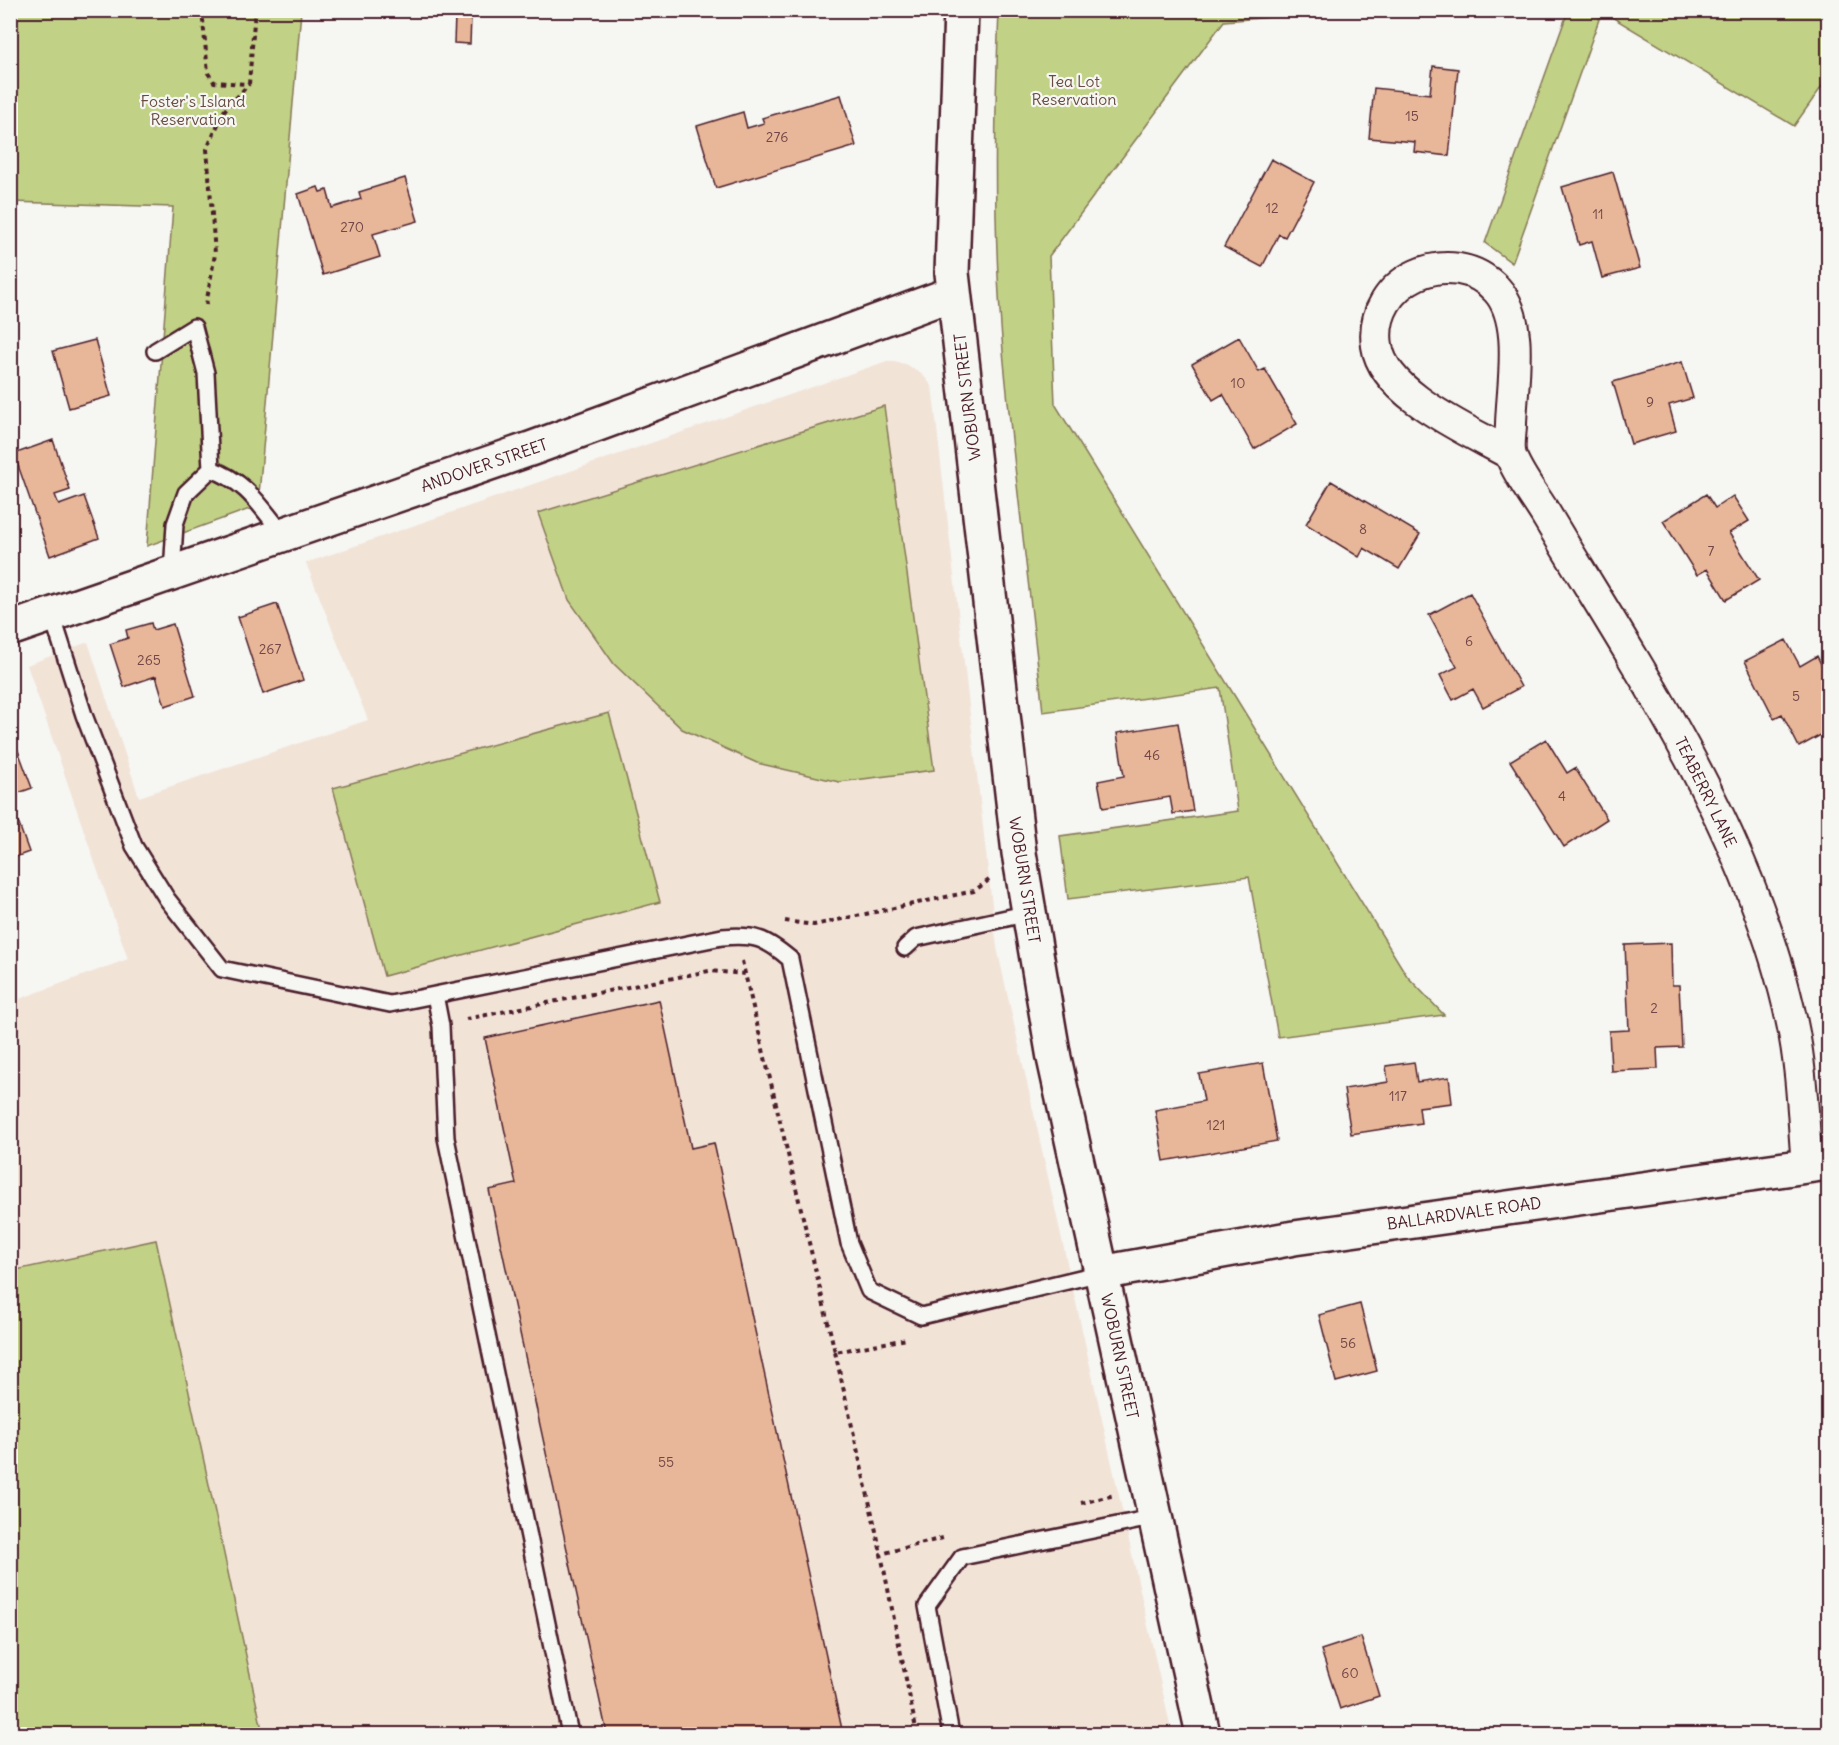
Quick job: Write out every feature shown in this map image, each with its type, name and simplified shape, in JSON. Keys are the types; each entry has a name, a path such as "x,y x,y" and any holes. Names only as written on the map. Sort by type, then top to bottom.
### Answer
{"street":[{"name":"WOBURN STREET","path":"961,10 953,187 954,292 1019,853 1054,1058 1203,1734"},
{"name":"TEABERRY LANE","path":"1510,454 1514,331 1505,302 1485,280 1460,269 1433,268 1408,278 1389,297 1378,322 1377,348 1387,373 1407,394 1510,454 1671,721 1704,784 1733,848 1767,937 1792,1020 1818,1165"},
{"name":"ANDOVER STREET","path":"10,629 533,448 954,292"},
{"name":"BALLARDVALE ROAD","path":"1101,1273 1294,1238 1818,1165"}],"lane":[{"path":"155,351 195,327 206,373 212,469"},
{"path":"212,469 232,476 246,487 283,534"},
{"path":"172,573 176,525 186,493 212,469"},
{"path":"52,615 84,715 134,846 167,898 222,969 390,1004 722,937 753,936 771,943 790,959 849,1243 869,1291 921,1316 1101,1273"},
{"path":"905,948 916,938 1029,913"},
{"path":"435,995 441,1026 446,1138 570,1734"},
{"path":"951,1734 927,1606 962,1557 1156,1517"}],"path":[{"path":"202,10 208,73 214,82 249,84"},
{"path":"196,333 208,298 215,254 207,149 224,111 249,84 255,10"},
{"path":"778,920 814,925 974,891 1019,853"},
{"path":"441,1026 709,971 746,974"},
{"path":"835,1352 881,1554"}],"shaded area":[{"path":"887,361 906,364 922,374 932,386 997,948 1172,1734 11,1734 11,1002 128,959 27,665 88,642 139,797 368,720 306,563"}],"green space":[{"name":"Foster's Island Reservation","path":"11,11 301,11 258,506 147,546 173,207 11,202"},
{"name":"Tea Lot Reservation","path":"999,11 1346,11 1224,21 1049,256 1055,404 1407,976 1444,1015 1278,1037 1249,877 1068,899 1060,836 1238,811 1220,688 1043,712 1012,441 997,266 995,181"},
{"path":"1568,11 1602,11 1512,263 1485,243"},
{"path":"1602,11 1828,11 1828,78 1794,126"},
{"path":"884,406 934,770 839,782 757,763 682,729 614,664 569,600 538,513"},
{"path":"609,713 660,902 384,976 333,788"},
{"path":"156,1240 263,1734 11,1734 11,1271"}],"building":[{"path":"455,16 471,17 470,44 454,43"},
{"path":"1433,66 1458,69 1449,156 1414,152 1415,142 1369,138 1374,88 1430,94"},
{"path":"841,95 856,146 716,188 697,126 743,112 747,128 764,123 762,118"},
{"path":"1271,159 1314,182 1285,237 1279,234 1262,267 1224,247"},
{"path":"1613,172 1640,268 1602,278 1592,241 1579,245 1562,187"},
{"path":"405,178 418,221 373,234 380,257 323,275 298,194 318,187 320,192 327,190 332,208 361,199 359,192"},
{"path":"1239,337 1259,372 1265,369 1297,424 1254,449 1223,394 1213,400 1192,364"},
{"path":"95,340 111,396 69,408 53,351"},
{"path":"1682,362 1693,398 1669,405 1676,431 1631,444 1613,382"},
{"path":"53,440 70,490 55,495 59,505 84,496 99,538 50,556 14,454"},
{"path":"1331,481 1420,534 1399,569 1364,548 1359,557 1306,524"},
{"path":"1706,494 1715,508 1733,496 1749,521 1729,533 1759,580 1726,600 1707,569 1697,575 1663,521"},
{"path":"1470,593 1521,687 1483,707 1473,689 1453,700 1440,675 1457,667 1429,615"},
{"path":"277,604 303,680 263,694 238,617"},
{"path":"151,623 153,630 173,624 195,696 165,706 156,676 124,687 110,644 128,638 126,630"},
{"path":"1786,640 1800,666 1817,656 1828,678 1828,731 1799,747 1782,714 1774,718 1745,661"},
{"path":"1178,723 1193,811 1173,814 1170,797 1103,808 1098,781 1124,776 1117,733"},
{"path":"10,729 32,788 10,796"},
{"path":"1546,739 1567,773 1575,768 1607,819 1564,847 1510,761"},
{"path":"17,819 29,852 10,859 10,822"},
{"path":"1671,943 1672,985 1679,985 1682,1047 1657,1048 1658,1069 1611,1071 1609,1031 1629,1030 1625,945"},
{"path":"659,1000 691,1148 714,1143 843,1734 607,1734 489,1190 516,1184 485,1038"},
{"path":"1414,1062 1417,1082 1449,1077 1452,1103 1419,1107 1421,1123 1351,1134 1344,1089 1388,1082 1386,1066"},
{"path":"1263,1063 1277,1141 1164,1161 1155,1110 1204,1101 1199,1074"},
{"path":"1360,1304 1377,1371 1336,1382 1319,1315"},
{"path":"1361,1637 1379,1696 1340,1709 1321,1650"}]}
